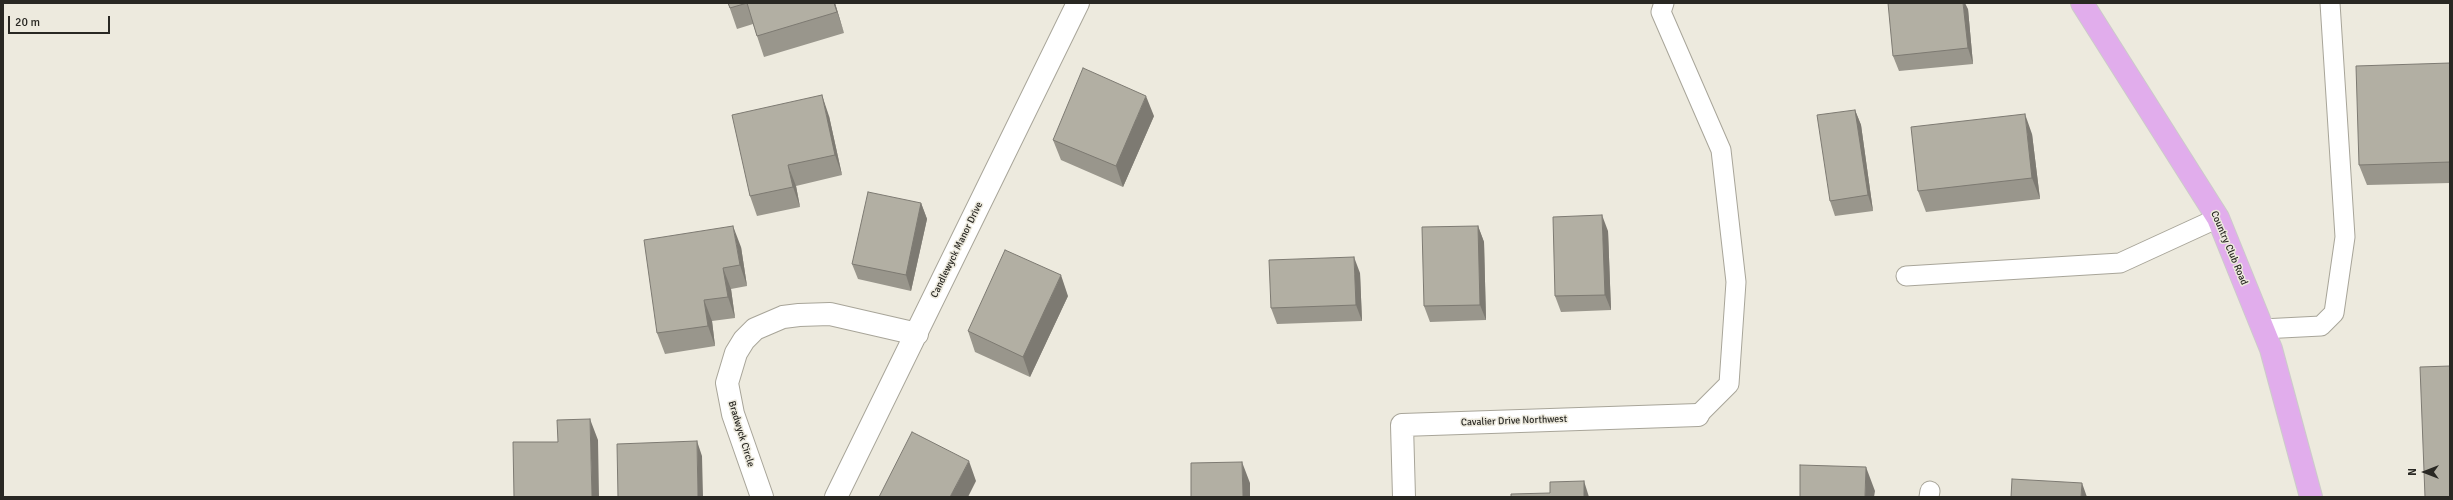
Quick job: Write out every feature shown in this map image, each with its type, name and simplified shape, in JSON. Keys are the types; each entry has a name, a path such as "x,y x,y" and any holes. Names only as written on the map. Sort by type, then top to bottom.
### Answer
{"main road":[{"name":"Country Club Road","path":"2082,3 2218,218 2271,349 2310,497"}],"street":[{"name":"Candlewyck Manor Drive","path":"836,497 1078,3"},
{"name":"Bradwyck Circle","path":"762,497 733,414 727,383 736,353 744,340 755,329 783,317 799,315 830,314 916,334"},
{"name":"Cavalier Drive Northwest","path":"1404,497 1402,425 1698,415"}],"lane":[{"path":"1664,3 1661,12 1721,150 1736,282 1730,384 1698,415"},
{"path":"2262,329 2321,326 2334,313 2345,238 2330,3"},
{"path":"1906,276 2120,263 2218,218"}],"building":[{"path":"728,3 747,3 730,8"},
{"path":"747,3 834,3 837,12 757,36"},
{"path":"1888,3 1963,3 1968,48 1893,56"},
{"path":"2450,63 2450,162 2359,165 2356,66"},
{"path":"1083,68 1146,96 1116,166 1053,140"},
{"path":"822,95 835,155 788,165 793,187 750,196 732,115"},
{"path":"1855,110 1868,195 1830,201 1817,115"},
{"path":"2025,114 2032,178 1918,191 1911,127"},
{"path":"868,192 921,203 906,275 852,264"},
{"path":"1602,215 1605,295 1555,296 1553,217"},
{"path":"733,226 740,265 723,268 728,297 704,300 708,326 657,333 644,240"},
{"path":"1478,226 1480,305 1424,306 1422,227"},
{"path":"1005,250 1061,275 1023,357 968,331"},
{"path":"1354,257 1356,305 1271,308 1269,260"},
{"path":"2450,366 2450,497 2425,497 2420,367"},
{"path":"590,419 592,497 514,497 513,442 558,442 557,420"},
{"path":"912,432 969,461 950,497 879,497"},
{"path":"697,441 698,497 618,497 617,444"},
{"path":"1242,462 1243,497 1191,497 1191,463"},
{"path":"1800,465 1866,467 1865,497 1800,497"},
{"path":"2012,479 2082,483 2081,497 2011,497"},
{"path":"1584,481 1584,497 1511,497 1511,494 1550,493 1550,482"}]}
